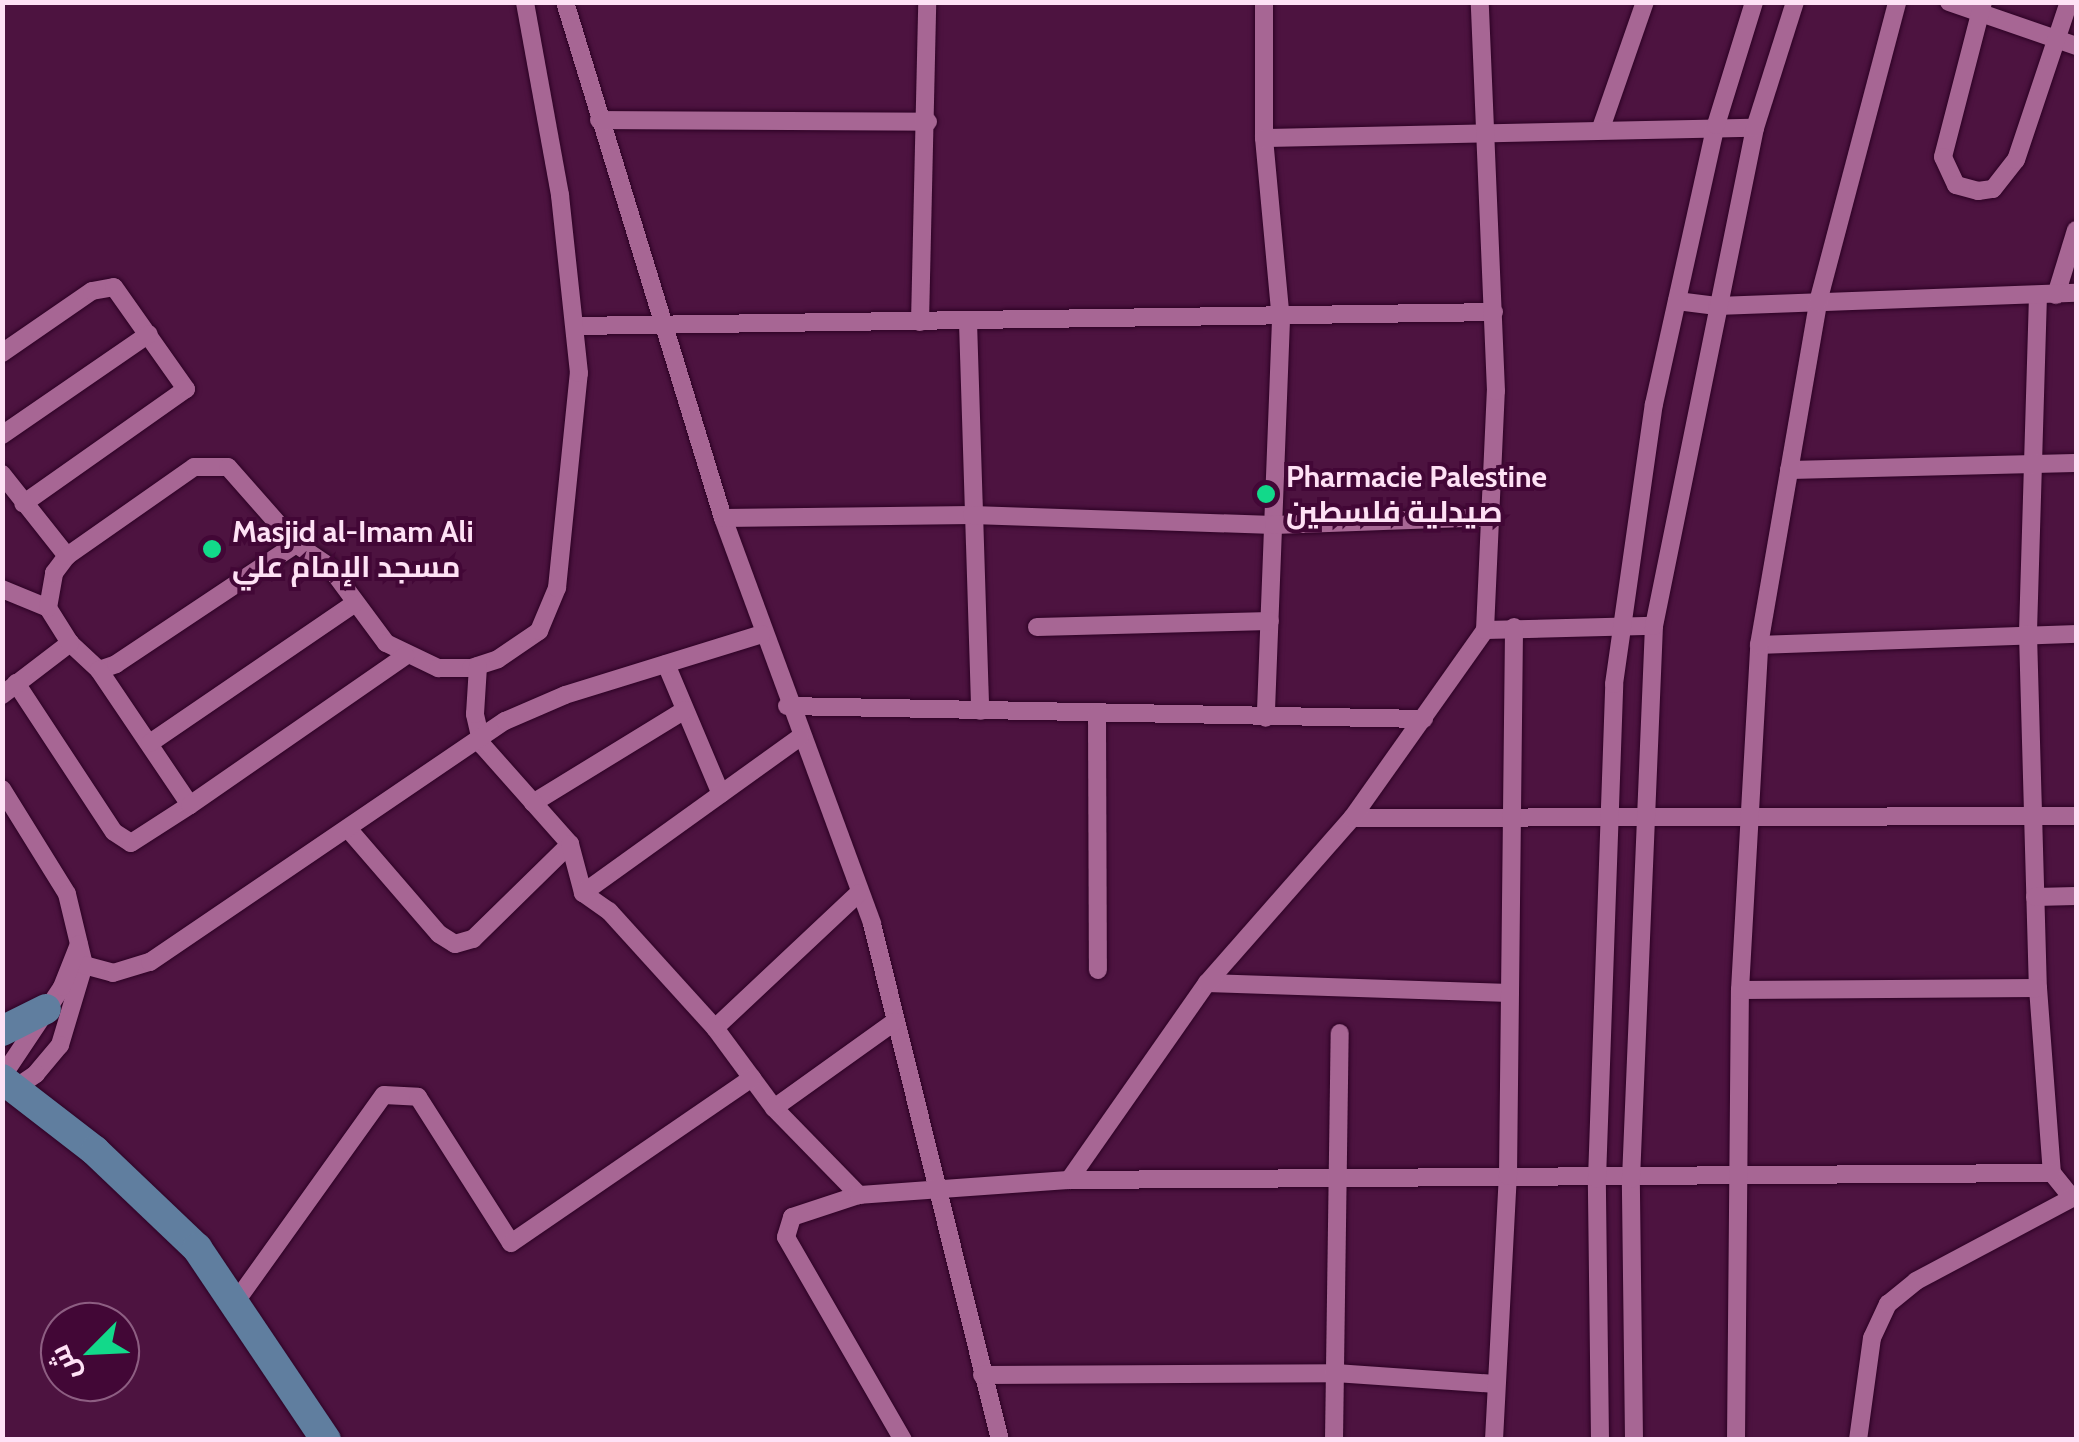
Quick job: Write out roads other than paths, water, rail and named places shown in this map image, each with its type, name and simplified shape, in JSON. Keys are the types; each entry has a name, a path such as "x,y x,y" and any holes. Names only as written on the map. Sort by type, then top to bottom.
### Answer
{"main road":[{"path":"2,1031 46,1009"},
{"path":"6,1084 151,1200 237,1300 326,1440"}],"street":[{"path":"48,608 54,572 68,556 204,462 228,467 296,544 320,556 354,604 405,656 449,670 478,666 510,654 539,630 557,588 579,373 576,326 525,2"},
{"path":"565,2 661,326 723,518 788,706 859,892 1000,1440"},
{"path":"920,322 928,122 927,2"},
{"path":"1264,2 1264,138 1281,320 1266,718"},
{"path":"1069,1180 1207,983 1352,818 1485,630 1493,518 1494,312 1482,132 1480,2"},
{"path":"1601,128 1645,2"},
{"path":"1600,1440 1597,1179 1608,819 1621,623 1654,404 1716,125 1754,2"},
{"path":"1634,1440 1631,1180 1654,626 1755,128 1795,2"},
{"path":"1736,1440 1740,990 1759,645 1818,302 1897,2"},
{"path":"1948,2 1980,8 2076,46"},
{"path":"1980,8 1944,134 1945,172 1956,185 1993,189 2007,178 2069,2"},
{"path":"599,120 928,122"},
{"path":"1264,138 1716,125 1755,128"},
{"path":"1858,1440 1872,1338 1888,1304 1916,1280 2074,1197 2052,1173 2038,988 2028,634 2030,463 2047,295 2076,230"},
{"path":"2,353 107,286 123,294 184,382 183,392 23,504"},
{"path":"1677,301 1716,306 2076,293"},
{"path":"576,326 1281,320 1494,312"},
{"path":"968,322 980,711"},
{"path":"2,435 148,334"},
{"path":"1789,470 2076,463"},
{"path":"2,474 68,556"},
{"path":"723,518 972,515 1274,526 1493,518"},
{"path":"99,670 130,657 296,544"},
{"path":"3,592 48,608 70,643 99,670 190,805"},
{"path":"150,744 354,604"},
{"path":"1037,626 1270,622"},
{"path":"1485,630 1621,623 1654,626"},
{"path":"1494,1440 1508,1176 1514,627"},
{"path":"84,966 113,973 150,962 350,831 477,735 565,695 762,634"},
{"path":"1759,645 2076,634"},
{"path":"70,643 9,689 117,836 140,839 405,656"},
{"path":"666,664 721,794"},
{"path":"478,666 477,735 570,844 583,893 609,911 716,1028 774,1108 859,1195"},
{"path":"788,706 1424,719"},
{"path":"533,803 685,710"},
{"path":"1097,714 1098,970"},
{"path":"583,893 800,737"},
{"path":"2,790 67,894 84,966 60,1046 36,1074 6,1084"},
{"path":"1352,818 2076,816"},
{"path":"350,831 438,934 455,944 473,939 570,844"},
{"path":"716,1028 859,892"},
{"path":"2035,897 2076,896"},
{"path":"6,1084 79,944"},
{"path":"1207,983 1510,993"},
{"path":"1740,990 2038,988"},
{"path":"774,1108 894,1022"},
{"path":"1334,1440 1340,1034"},
{"path":"237,1300 384,1095 418,1096 511,1243 752,1078"},
{"path":"903,1440 786,1238 792,1217 859,1195 934,1186 1069,1180 1508,1176 1631,1180 2052,1173"},
{"path":"982,1375 1335,1373 1496,1384"}],"place":[{"name":"Pharmacie Palestine صيدلية فلسطين","path":"1266,494"},
{"name":"Masjid al-Imam Ali مسجد الإمام علي","path":"212,549"}]}
